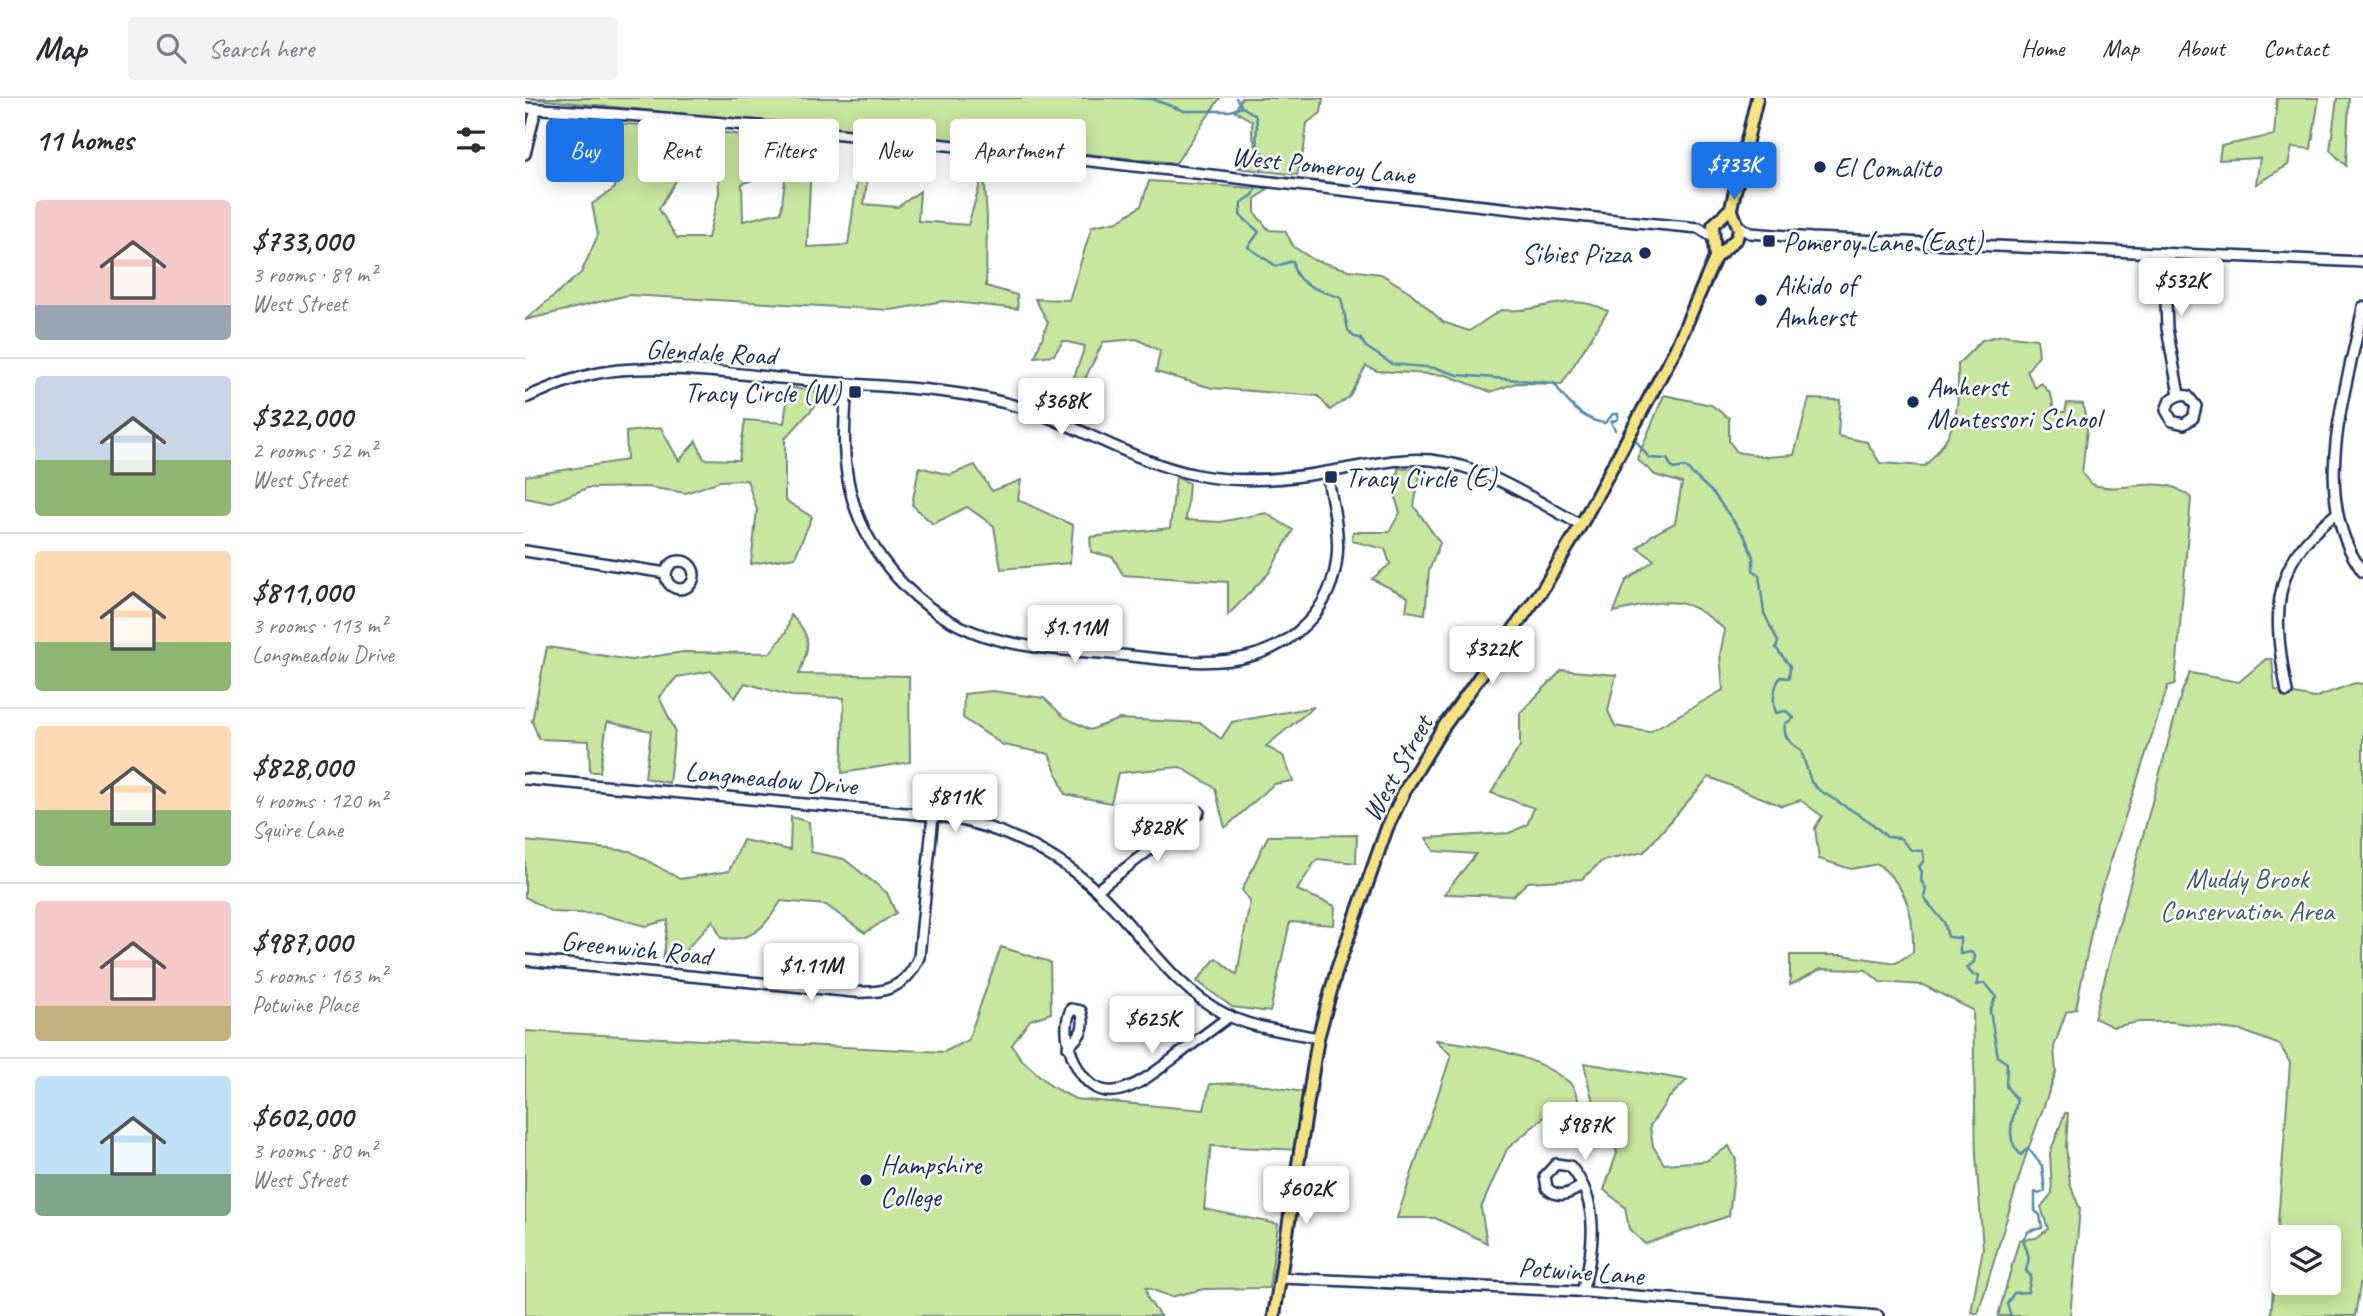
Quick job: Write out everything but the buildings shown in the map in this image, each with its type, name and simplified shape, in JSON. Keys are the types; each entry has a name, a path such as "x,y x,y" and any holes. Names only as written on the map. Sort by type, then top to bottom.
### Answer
{"main road":[{"path":"1713,237 1720,243 1732,242 1739,234 1731,208 1757,98"},
{"path":"1718,220 1731,208"},
{"path":"1718,220 1727,217 1737,224"},
{"name":"West Street","path":"1715,258 1712,229 1718,220"},
{"name":"West Street","path":"1274,1316 1318,1038 1337,969 1372,869 1405,790 1442,729 1542,590 1581,525 1676,348 1715,258 1732,242"}],"street":[{"name":"West Pomeroy Lane","path":"525,108 829,135 1699,228 1713,237"},
{"path":"525,153 537,109"},
{"name":"West Pomeroy Lane","path":"1699,228 1718,220"},
{"path":"1737,224 1750,233"},
{"path":"1732,242 1750,233 2363,262"},
{"path":"2164,253 2167,328 2179,395"},
{"path":"2363,307 2334,463 2336,514 2347,545 2363,572"},
{"name":"Glendale Road","path":"525,398 583,376 618,370 669,369 963,395 1055,419 1152,463 1198,475 1252,481 1327,473 1395,460 1451,463 1493,478 1581,525"},
{"path":"847,384 844,444 848,481 861,519 883,561 919,598 956,625 986,637 1027,645 1203,663 1242,660 1278,648 1311,619 1333,580 1337,542 1327,473"},
{"path":"2287,692 2277,628 2282,584 2301,547 2336,514"},
{"path":"525,551 666,573"},
{"name":"Longmeadow Drive","path":"525,779 933,816 975,824 1019,840 1058,860 1097,890 1185,986 1230,1016 1318,1038"},
{"path":"1097,890 1199,812"},
{"name":"Greenwich Road","path":"525,960 854,992 890,989 909,976 919,957 933,816"},
{"path":"1068,1047 1088,1083 1101,1090 1121,1092 1144,1080 1230,1016"},
{"path":"1580,1186 1591,1213 1593,1230 1591,1256 1582,1292"},
{"name":"Potwine Lane","path":"1282,1278 1582,1292 1878,1316"}],"green space":[{"path":"525,98 1220,98 1176,163 1086,154 1086,119 950,119 950,140 936,139 936,119 853,119 853,131 839,129 839,119 739,119"},
{"path":"1241,98 1323,98 1321,113 1307,123 1297,175 1238,168 1260,160 1252,134 1252,121 1235,111"},
{"path":"2277,98 2319,98 2311,149 2292,147 2288,165 2256,184 2260,158 2219,160 2221,146 2274,135"},
{"path":"2337,98 2349,98 2346,166 2330,150"},
{"path":"624,124 638,125 638,182 675,182 659,209 677,238 708,238 719,193 719,182 725,182 725,133 739,135 739,182 747,182 742,184 743,221 781,212 785,182 810,182 807,247 848,245 857,182 867,182 864,204 898,207 920,191 918,221 968,225 981,182 985,182 986,286 1017,295 1018,309 944,301 891,310 628,295 525,320 581,273 598,235 592,204 615,188 614,182 624,182"},
{"path":"1149,181 1268,189 1255,199 1255,213 1269,230 1285,231 1294,247 1314,260 1349,270 1381,274 1410,292 1443,322 1469,331 1501,310 1580,303 1608,311 1562,384 1516,383 1491,392 1446,375 1377,371 1366,366 1349,397 1330,410 1318,396 1212,388 1156,372 1160,351 1137,339 1103,342 1084,381 1073,380 1085,346 1063,341 1054,355 1035,357 1048,322 1035,299 1069,300 1092,226 1118,221 1141,206"},
{"path":"2002,335 2037,339 2039,355 2027,371 2035,388 2041,383 2050,393 2052,412 2065,412 2067,403 2083,404 2087,429 2082,473 2091,484 2116,487 2155,484 2180,490 2191,498 2175,684 2168,686 2097,903 2076,1009 2066,1012 2054,1047 2056,1072 2025,1158 1978,1314 1971,1312 1983,1249 1976,1156 1973,1010 1923,985 1880,982 1866,970 1821,969 1790,985 1790,955 1842,955 1896,963 1913,952 1912,926 1907,903 1896,883 1878,864 1851,869 1819,859 1815,828 1822,816 1800,800 1782,806 1709,777 1644,852 1602,861 1582,879 1528,882 1513,896 1444,894 1476,854 1434,851 1426,838 1509,833 1527,825 1534,808 1491,793 1520,746 1520,713 1562,670 1616,675 1608,711 1615,726 1649,732 1723,690 1720,654 1725,630 1710,618 1697,609 1673,602 1614,612 1626,581 1654,560 1638,548 1652,535 1675,523 1682,483 1655,475 1637,459 1664,395 1711,405 1729,418 1729,441 1737,452 1767,457 1794,455 1809,399 1840,400 1838,436 1867,442 1880,463 1925,466 1945,441 1955,419 1958,364 1982,340"},
{"path":"789,387 826,394 785,439 785,500 812,517 795,557 751,564 757,510 747,480 720,481 686,493 647,487 587,488 550,503 525,498 525,476 627,460 626,432 661,428 679,461 696,441 704,459 739,460 745,420 784,423"},
{"path":"975,465 992,491 1021,480 1018,500 1073,525 1070,563 1001,569 994,526 967,507 933,524 912,505 919,467 950,475"},
{"path":"1398,468 1421,470 1414,506 1440,543 1429,571 1425,614 1406,611 1408,597 1372,579 1390,564 1385,549 1352,541 1353,532 1389,532 1400,513 1396,500"},
{"path":"1176,477 1189,483 1186,520 1220,522 1266,513 1293,530 1269,573 1228,615 1228,582 1123,575 1113,557 1091,552 1090,537 1170,528"},
{"path":"791,615 803,630 807,643 799,674 909,676 910,762 842,773 844,698 791,696 745,683 735,698 711,671 677,677 659,697 675,730 669,783 645,778 651,731 607,722 600,772 590,772 589,741 539,739 532,721 547,647 631,660 683,652 770,653 786,632"},
{"name":"Muddy Brook Conservation Area","path":"2266,659 2272,659 2275,690 2314,698 2355,683 2363,684 2363,1267 2355,1316 2271,1316 2273,1295 2341,1295 2341,1225 2278,1225 2290,1063 2280,1045 2243,1031 2172,1022 2139,1022 2113,1027 2094,1018 2181,694 2190,673 2239,682"},
{"path":"992,691 1044,698 1064,717 1090,730 1119,719 1201,723 1221,739 1232,722 1314,707 1266,746 1283,756 1293,781 1274,784 1225,828 1215,788 1180,767 1118,773 1111,803 1065,794 1049,754 1003,745 963,718 964,694"},
{"path":"791,817 809,822 811,852 844,859 887,893 896,913 865,933 826,905 781,901 764,925 750,935 732,939 721,938 713,920 675,962 663,962 668,920 646,926 599,914 552,912 525,897 525,841 630,851 680,879 729,871 743,840 790,850"},
{"path":"1357,835 1356,863 1317,859 1297,890 1335,906 1334,925 1290,922 1270,1012 1232,1007 1197,981 1216,958 1237,975 1250,901 1242,890 1268,836"},
{"name":"Hampshire College","path":"1001,947 1050,962 1051,1013 1030,1020 1012,1045 1021,1059 1051,1086 1075,1099 1204,1110 1210,1084 1251,1083 1309,1093 1301,1150 1211,1146 1204,1209 1278,1224 1269,1288 1204,1289 1171,1297 1146,1287 1148,1299 1160,1316 525,1316 525,1031 944,1052 968,1040"},
{"path":"1436,1040 1488,1048 1539,1064 1569,1082 1581,1106 1549,1113 1507,1149 1481,1208 1487,1243 1435,1218 1397,1218 1451,1055"},
{"path":"1584,1063 1687,1080 1668,1099 1650,1126 1653,1146 1664,1164 1706,1161 1729,1146 1736,1160 1729,1216 1645,1244 1629,1229 1625,1207 1604,1190 1617,1153 1608,1126 1591,1095"},
{"path":"2065,1113 2068,1113 2066,1147 2070,1184 2080,1209 2070,1316 1998,1316 2019,1240 2036,1238 2048,1229 2041,1207 2052,1193 2050,1153"}],"waterway":[{"path":"1134,98 1152,99 1184,111 1230,111 1242,107"},
{"path":"1236,98 1242,107 1255,115 1258,145 1264,154 1261,171"},
{"path":"1256,188 1253,195 1241,203 1240,215 1259,232 1248,247 1276,266 1293,261 1294,269 1303,282 1341,298 1348,330 1354,337 1360,338 1366,347 1392,364 1436,368 1458,375 1554,383 1569,403 1589,418 1605,423 1613,414 1618,414 1618,419 1611,422 1615,430"},
{"path":"1635,439 1649,458 1667,459 1673,469 1685,467 1714,494 1745,537 1753,557 1753,570 1759,575 1764,613 1778,642 1776,648 1790,666 1789,678 1780,677 1774,699 1776,713 1786,711 1794,718 1785,724 1786,737 1801,750 1811,782 1819,790 1869,821 1887,837 1900,838 1911,850 1923,851 1924,860 1919,867 1922,872 1921,881 1926,888 1924,898 1944,922 1948,937 1960,938 1960,954 1971,952 1975,956 1974,962 1967,968 1973,975 1979,975 1977,985 1985,983 1996,996 1990,1011 1998,1057 2007,1063 2006,1086 2017,1100 2011,1136 2021,1155 2028,1148 2042,1166 2045,1191 2039,1194 2035,1192 2035,1211 2040,1215 2042,1228 2029,1231 2023,1239 2029,1257 2026,1271 2031,1276 2028,1292 2014,1293 2007,1304 2011,1316"}],"place":[{"name":"El Comalito","path":"1820,167"},
{"name":"Pomeroy Lane (East)","path":"1769,241"},
{"name":"Sibies Pizza","path":"1645,253"},
{"name":"Aikido of Amherst","path":"1761,300"},
{"name":"Tracy Circle (W)","path":"855,392"},
{"name":"Amherst Montessori School","path":"1913,402"},
{"name":"Tracy Circle (E)","path":"1331,477"},
{"name":"Hampshire College","path":"866,1180"}]}
